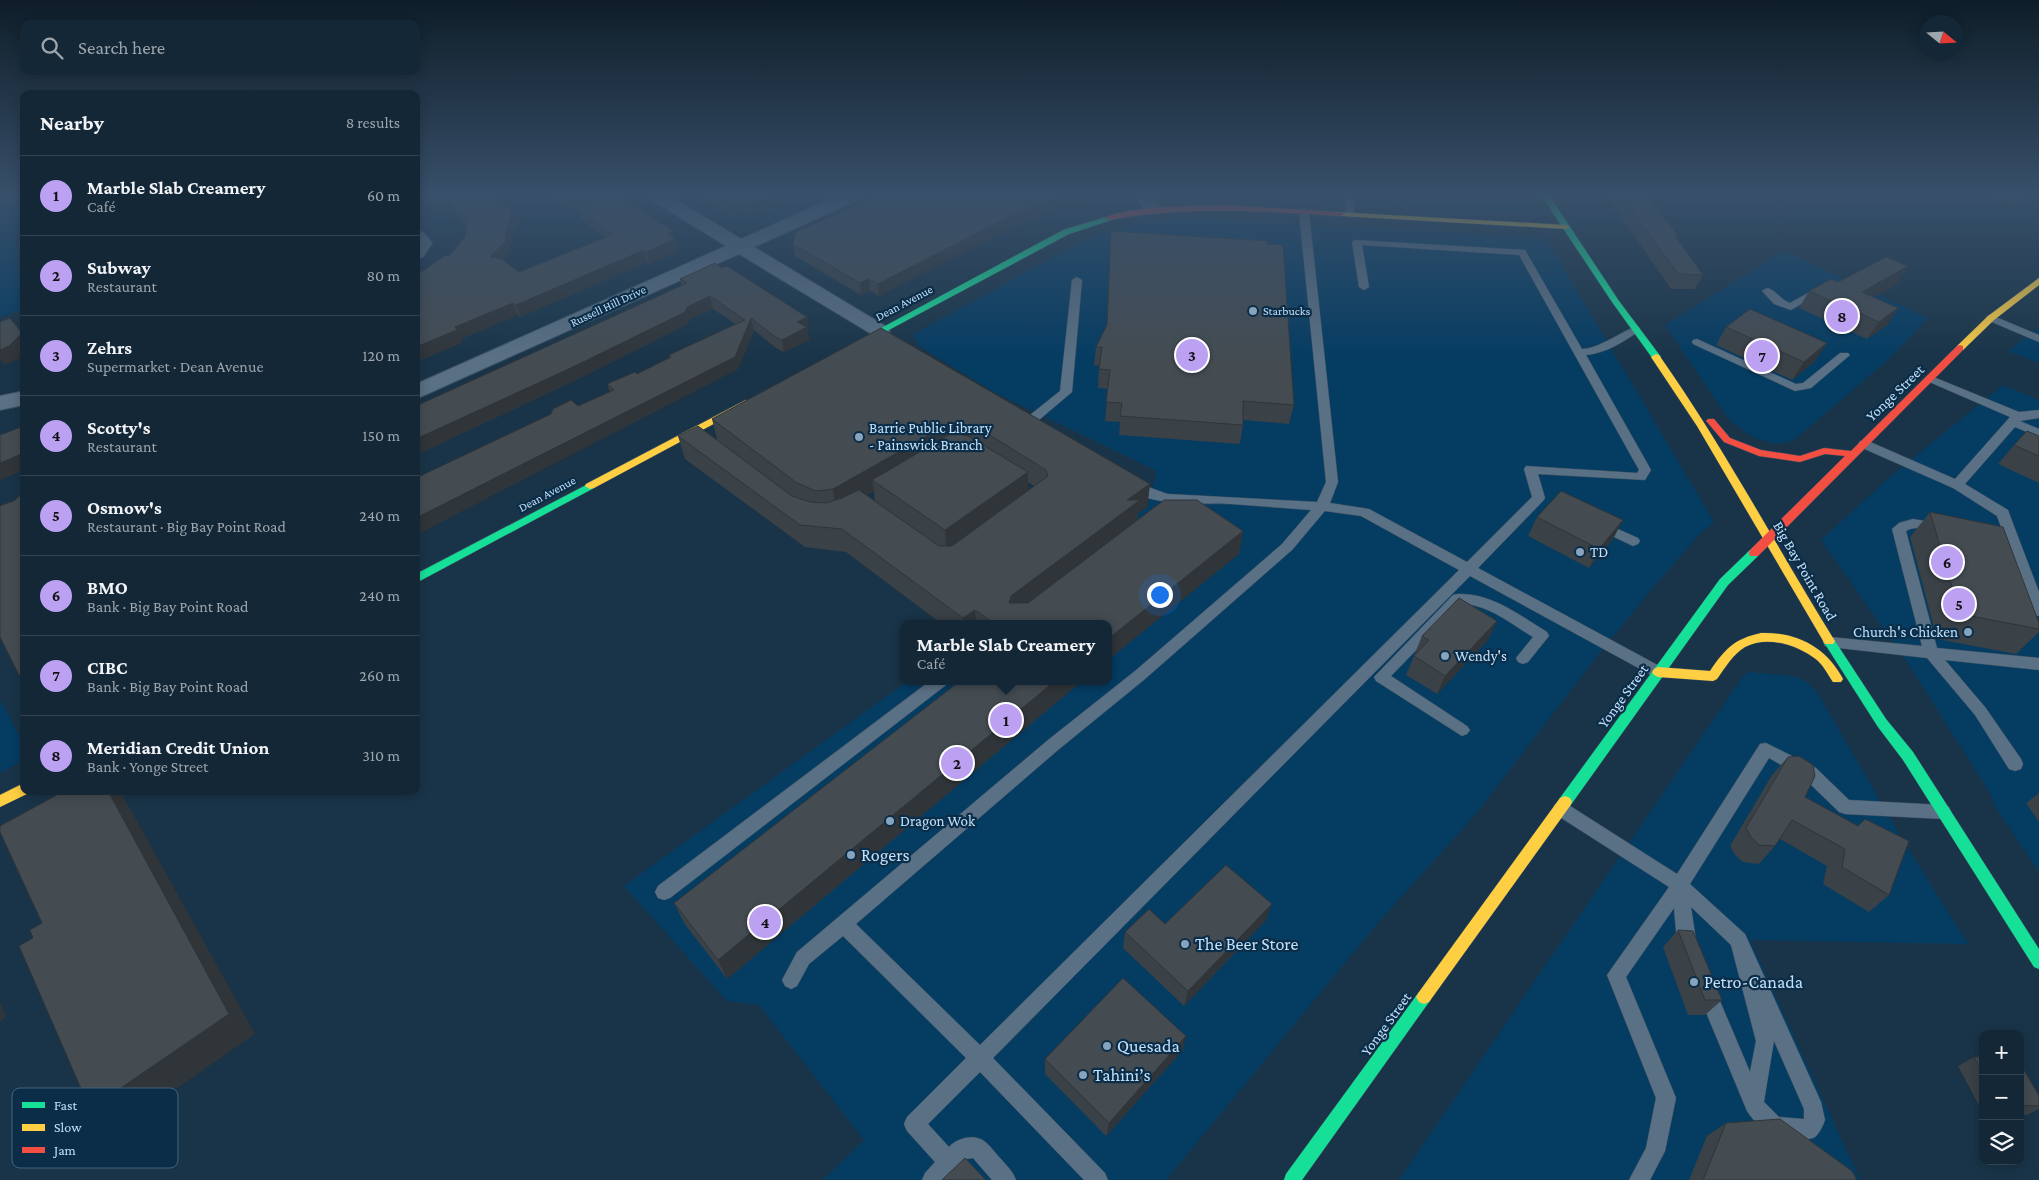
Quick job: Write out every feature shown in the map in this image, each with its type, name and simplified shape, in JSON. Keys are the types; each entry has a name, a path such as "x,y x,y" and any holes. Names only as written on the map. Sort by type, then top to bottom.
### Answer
{"main road":[{"name":"Dean Avenue","path":"837,354 1032,250"},
{"name":"Big Bay Point Road","path":"1582,250 1681,392 1736,480 1830,642 1882,723 1908,756 2039,962"},
{"name":"Yonge Street","path":"1292,1180 1724,582 1991,318 2039,281"},
{"path":"1681,392 1703,408 1718,431 1737,446 1759,453 1800,459 1824,451 1853,454"},
{"name":"Dean Avenue","path":"420,577 752,400"},
{"path":"1658,672 1713,676 1733,650 1741,644 1760,637 1773,638 1790,642 1815,653 1827,664 1847,692 1882,723"},
{"path":"0,801 20,791"}],"street":[{"name":"Russell Hill Drive","path":"420,390 731,250"},
{"path":"747,250 880,331"},
{"path":"0,403 20,399"}],"lane":[{"path":"791,980 803,958 1053,744 1159,658 1286,547 1322,506 1332,482 1308,250"},
{"path":"1357,250 1364,287"},
{"path":"948,1162 914,1124 981,1059 1467,569 1545,499 1530,469 1641,477 1645,470 1522,252 1490,250"},
{"path":"1029,422 1066,392 1078,280"},
{"path":"1767,291 1778,302 1791,307 1828,285"},
{"path":"1991,318 2039,339"},
{"path":"1578,352 1592,353 1602,350 1613,345 1635,328"},
{"path":"880,331 897,342"},
{"path":"1697,342 1795,388 1807,386 1844,355"},
{"path":"1931,379 2016,419 2039,433"},
{"path":"1957,485 2016,419 2038,414"},
{"path":"693,431 704,440"},
{"path":"1864,444 1957,485 2003,513 2039,611"},
{"path":"1121,479 1167,505 1203,499 1322,506 1364,512 1658,672"},
{"path":"1592,521 1633,542"},
{"path":"1948,528 1906,523 1899,529 1931,653 1980,711 2015,764"},
{"path":"1976,534 2014,542"},
{"path":"1462,730 1381,677 1458,599 1481,600 1542,636 1523,658"},
{"path":"1830,642 2039,664"},
{"path":"664,892 936,685"},
{"path":"1640,1180 1655,1151 1666,1098 1616,975 1680,885 1766,749 1810,773 1845,807 1944,812"},
{"path":"1561,809 1680,885 1739,940 1814,1109 1815,1120 1809,1128 1778,1129 1761,1116 1754,1104 1700,977"},
{"path":"1680,885 1686,942 1693,959"},
{"path":"843,924 981,1059 1098,1180"},
{"path":"1739,940 1765,1041 1754,1104"},
{"path":"932,1180 961,1149 977,1148 1006,1180"}],"shaded area":[{"path":"0,250 17,250 20,282 20,311 0,317"},
{"path":"1066,250 1553,250 1714,522 1699,535 1656,584 1598,655 1475,815 1377,924 1166,1180 823,1180 864,1140 759,1005 727,1001 624,886 902,685 1112,685 1112,620 993,620 1147,507 1157,471 994,392 922,348 915,340 914,334"},
{"path":"1784,251 1928,318 1890,358 1793,441 1776,444 1754,438 1730,421 1665,325"},
{"path":"2039,327 2039,363 2008,351"},
{"path":"2003,385 2039,400 2039,872 1995,807 1990,793 1909,665 1821,540 1891,476"},
{"path":"1749,672 1794,676 1808,683 1817,692 1901,837 1968,944 1750,940 1860,1180 1399,1180 1743,676"},
{"path":"0,700 20,737 20,762 0,773"}],"building":[{"path":"454,250 497,250 490,257 502,259 519,272 574,250 644,250 516,305 513,303 455,327 457,330 420,345 420,271 446,255 449,256"},
{"path":"803,250 944,250 878,284 869,279 860,283"},
{"path":"1110,250 1283,250 1294,405 1243,401 1243,425 1120,416 1122,403 1106,402 1110,370 1099,369 1102,347 1096,347 1107,325"},
{"path":"1661,250 1685,250 1703,275 1678,274"},
{"path":"1886,257 1908,266 1862,292 1898,308 1879,322 1809,291 1831,279 1838,282"},
{"path":"715,263 722,268 727,266 807,317 797,322 807,327 782,340 751,318 735,357 420,516 420,476 551,414 553,409 571,400 578,406 614,390 607,384 635,372 637,374 671,357 669,355 745,320 710,296 687,307 685,312 573,367 420,437 420,404 687,283 680,279"},
{"path":"1750,309 1827,343 1804,362 1726,327"},
{"path":"10,318 20,330 20,335 9,346 0,350 0,322"},
{"name":"Barrie Public Library - Painswick Branch","path":"881,328 1150,484 1127,500 1140,500 1011,596 1009,603 1028,603 1164,500 1197,500 1243,531 1112,636 1112,620 989,620 975,610 963,618 842,529 800,525 678,436 698,426 792,496 810,502 826,503 859,490 939,546 952,546 1048,476 1046,470 988,434 963,425 950,423 833,489 816,491 797,483 712,419"},
{"path":"20,428 20,455 0,463 0,435"},
{"path":"2027,431 2039,436 2039,456 2014,445"},
{"path":"952,433 968,436 1028,472 945,530 872,480"},
{"path":"1561,491 1623,520 1599,549 1537,517"},
{"path":"20,496 20,677 0,637 0,506 14,501"},
{"path":"1930,512 2003,527 2039,623 2039,629 1960,614"},
{"name":"Wendy's","path":"1459,598 1497,621 1445,676 1414,656 1429,640 1422,636"},
{"path":"955,685 1050,685 718,960 674,903"},
{"path":"1799,756 1813,765 1815,776 1805,797 1858,826 1865,819 1909,841 1889,895 1842,867 1845,849 1792,820 1775,846 1759,845 1751,837 1746,828 1788,757"},
{"path":"57,795 110,795 229,1014 121,1088 81,1088 19,946 33,938 30,930 42,923 0,832 0,826"},
{"name":"The Beer Store","path":"1226,865 1272,904 1188,991 1125,932 1149,909 1165,924"},
{"path":"1678,930 1693,931 1722,1000 1705,1000"},
{"path":"1123,978 1186,1036 1109,1123 1045,1059"},
{"path":"1974,1057 1979,1057 1979,1066"},
{"path":"2024,1070 2039,1096 2039,1106 2024,1105"},
{"path":"1780,1119 1852,1171 1857,1180 1703,1180 1726,1123"},
{"path":"965,1158 986,1180 942,1180 944,1178"}],"traffic: fast":[{"path":"850,347 1032,250"},
{"path":"1582,250 1656,357"},
{"path":"420,577 590,486"},
{"path":"1565,802 1724,582 1754,553"},
{"path":"1829,641 1882,723 1908,756 2039,962"},
{"path":"1292,1180 1424,997"}],"traffic: slow":[{"path":"1960,348 1991,318 2039,281"},
{"path":"1656,357 1680,391 1724,462 1829,641"},
{"path":"590,486 746,403"},
{"path":"1658,672 1713,676 1729,654 1741,644 1751,640 1772,637 1793,642 1813,651 1826,662 1837,679"},
{"path":"0,801 20,791"},
{"path":"1424,997 1565,802"}],"traffic: jam":[{"path":"1754,553 1960,348"},
{"path":"1711,421 1727,440 1759,453 1800,459 1824,451 1853,454"}],"place":[{"name":"Starbucks","path":"1253,311"},
{"name":"Meridian Credit Union","path":"1842,316"},
{"name":"Zehrs","path":"1192,355"},
{"name":"CIBC","path":"1762,356"},
{"name":"Barrie Public Library - Painswick Branch","path":"859,437"},
{"name":"TD","path":"1580,552"},
{"name":"BMO","path":"1947,562"},
{"name":"Osmow's","path":"1959,604"},
{"name":"Church's Chicken","path":"1968,632"},
{"name":"Wendy's","path":"1445,656"},
{"name":"Marble Slab Creamery","path":"1006,720"},
{"name":"Subway","path":"957,763"},
{"name":"Dragon Wok","path":"890,821"},
{"name":"Rogers","path":"851,855"},
{"name":"Scotty's","path":"765,922"},
{"name":"The Beer Store","path":"1185,944"},
{"name":"Petro-Canada","path":"1694,982"},
{"name":"Quesada","path":"1107,1046"},
{"name":"Tahini’s","path":"1083,1075"}]}
